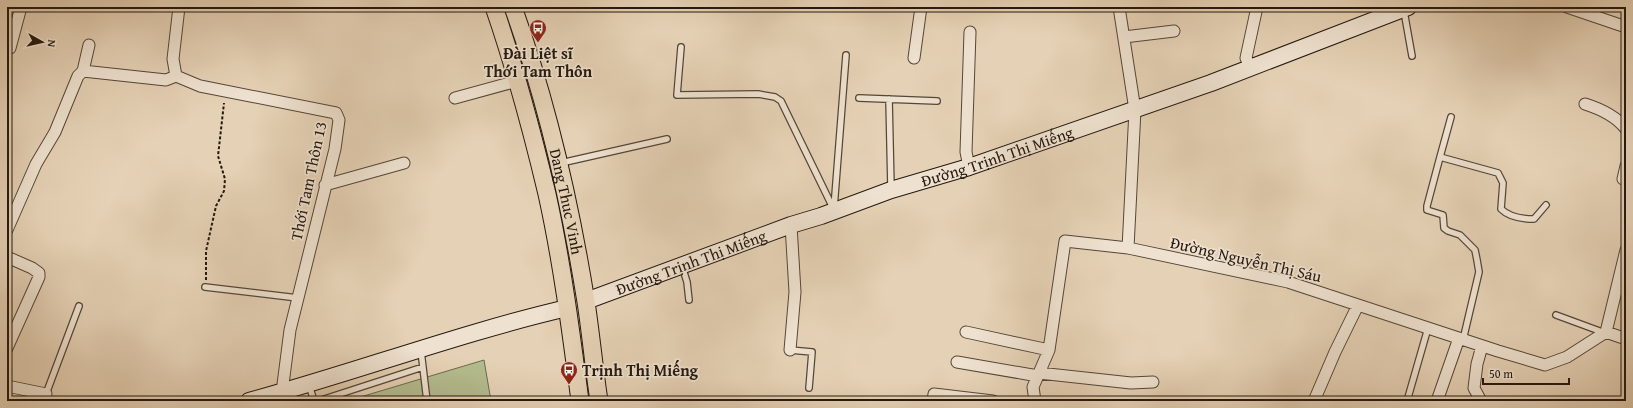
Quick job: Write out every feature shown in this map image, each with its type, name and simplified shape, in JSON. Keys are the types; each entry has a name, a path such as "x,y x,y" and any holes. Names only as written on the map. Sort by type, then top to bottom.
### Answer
{"main road":[{"name":"Dang Thuc Vinh","path":"494,7 517,81 547,195 568,308 580,401"},
{"name":"Dang Thuc Vinh","path":"513,7 535,75 559,164 586,302 599,401"},
{"name":"Đường Trịnh Thị Miếng","path":"586,302 791,225 891,190 969,167 1251,69 1406,8"},
{"path":"249,401 308,385 421,348 516,320 568,308 586,302"}],"street":[{"path":"10,48 21,7"},
{"path":"83,71 166,80 176,76 173,59 179,7"},
{"path":"914,58 921,7"},
{"path":"1119,7 1135,110 1128,248"},
{"path":"1251,69 1246,58 1257,7"},
{"path":"1567,7 1626,27"},
{"path":"1124,37 1174,31"},
{"path":"969,167 966,152 970,32"},
{"path":"7,230 36,164 55,132 78,76 83,71 89,45"},
{"name":"Thới Tam Thôn 13","path":"176,76 200,86 336,113 339,120 335,149 290,330 282,392"},
{"path":"455,98 517,81"},
{"path":"1585,104 1612,116 1626,129"},
{"path":"326,185 404,162"},
{"path":"1623,179 1626,166"},
{"path":"790,350 795,292 791,225"},
{"name":"Đường Nguyễn Thị Sáu","path":"1049,350 1065,241 1128,248 1288,282 1482,346 1545,365 1567,357 1606,332"},
{"path":"1626,250 1606,332 1626,339"},
{"path":"7,257 32,268 39,273 39,278 7,348"},
{"path":"1314,401 1335,352 1358,305"},
{"path":"966,332 1049,350 1033,387 1035,401"},
{"path":"1437,401 1461,339"},
{"path":"1481,401 1474,388 1477,364 1482,346"},
{"path":"957,362 1038,374 1131,383 1153,382"},
{"path":"7,386 46,398"},
{"path":"933,401 934,394 956,399 993,401"}],"lane":[{"path":"1406,8 1412,56"},
{"path":"681,47 677,95 758,94 775,97 781,101 834,211"},
{"path":"834,211 846,55"},
{"path":"859,98 937,102"},
{"path":"889,99 891,190"},
{"path":"1451,117 1450,125 1426,206 1427,210 1444,215 1444,228 1460,235 1475,250 1479,272 1461,339"},
{"path":"559,164 667,139"},
{"path":"1440,157 1498,174 1502,178 1503,183 1501,209 1504,212 1522,218 1534,219 1546,205"},
{"path":"682,266 687,282 688,300"},
{"path":"205,287 298,298"},
{"path":"46,398 79,306"},
{"path":"1556,315 1606,332"},
{"path":"1407,401 1428,328"},
{"path":"421,348 427,401"},
{"path":"790,350 812,352 810,388"},
{"path":"318,401 423,367"},
{"path":"308,385 314,401"}],"path":[{"path":"205,287 206,251 216,206 224,192 226,179 218,156 224,103"}],"green space":[{"path":"484,360 491,401 347,401"}],"place":[{"name":"Đài Liệt sĩ Thới Tam Thôn","path":"538,43"},
{"name":"Trịnh Thị Miếng","path":"569,385"}]}
